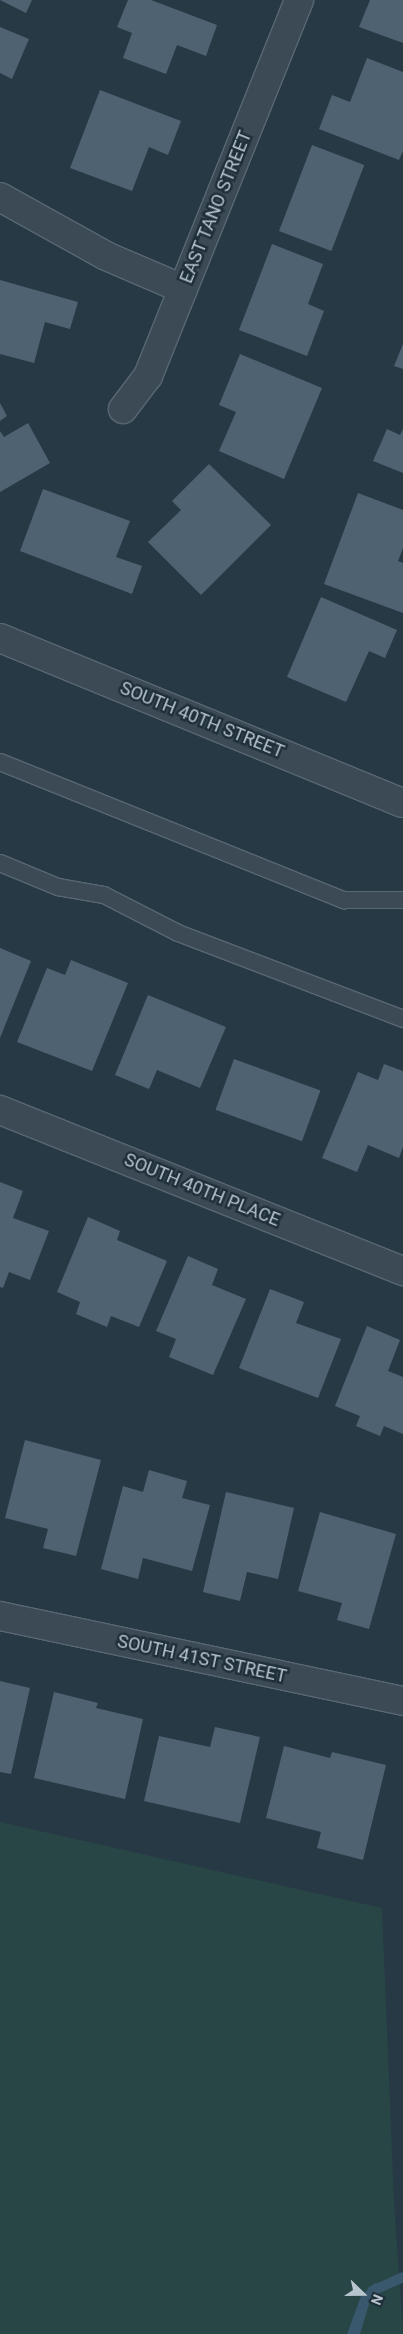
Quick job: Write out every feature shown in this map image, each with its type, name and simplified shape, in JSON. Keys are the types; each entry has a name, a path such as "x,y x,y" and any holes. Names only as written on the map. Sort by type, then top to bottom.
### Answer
{"street":[{"name":"EAST TANO STREET","path":"123,409 148,376 299,0"},
{"path":"0,196 106,256 183,289"},
{"name":"SOUTH 40TH STREET","path":"0,638 402,798"},
{"name":"SOUTH 40TH PLACE","path":"0,1110 403,1271"},
{"name":"SOUTH 41ST STREET","path":"0,1616 403,1701"}],"lane":[{"path":"0,762 344,900 403,900"},
{"path":"0,863 58,887 104,895 178,933 403,1019"}],"green space":[{"path":"0,1822 382,1908 394,2201 403,2334 0,2334"}],"water":[{"path":"375,2283 382,2286 370,2301 360,2334 347,2334 361,2296"}],"building":[{"path":"0,0 32,0 26,13"},
{"path":"128,0 151,0 217,25 206,56 177,45 166,74 123,58 132,33 117,27"},
{"path":"370,0 403,0 403,43 359,27"},
{"path":"0,27 29,39 12,79 0,73"},
{"path":"367,58 403,72 403,151 399,160 319,129 332,95 350,102"},
{"path":"100,90 181,121 168,155 149,147 132,191 70,168"},
{"path":"312,145 364,165 331,251 279,231"},
{"path":"272,244 323,264 308,304 324,311 307,356 239,330"},
{"path":"0,280 78,302 70,329 45,322 34,363 0,354"},
{"path":"403,344 403,369 394,366"},
{"path":"240,354 322,388 284,479 219,451 236,412 219,405"},
{"path":"0,403 7,416 0,421"},
{"path":"28,423 50,463 0,492 0,431 4,437"},
{"path":"387,429 400,435 403,429 403,473 373,461"},
{"path":"209,464 271,525 201,595 148,542 181,510 172,501"},
{"path":"43,489 130,521 116,557 142,566 132,594 20,551"},
{"path":"358,493 403,510 403,548 398,561 403,563 403,613 324,584"},
{"path":"321,597 397,630 385,658 369,651 346,702 287,677"},
{"path":"0,948 31,961 0,1038"},
{"path":"71,960 128,983 92,1071 17,1042 47,968 65,975"},
{"path":"148,995 226,1027 200,1088 157,1070 149,1089 115,1075"},
{"path":"234,1059 320,1090 302,1141 216,1110"},
{"path":"384,1064 403,1071 403,1147 399,1158 368,1145 357,1172 322,1158 358,1072 378,1080"},
{"path":"0,1182 23,1191 13,1218 49,1231 30,1280 9,1272 3,1288 0,1287"},
{"path":"88,1217 120,1231 117,1240 167,1261 139,1327 111,1316 107,1327 76,1314 80,1302 57,1292"},
{"path":"188,1256 218,1269 212,1285 246,1299 213,1375 169,1357 176,1339 156,1331"},
{"path":"270,1289 304,1302 296,1323 341,1339 318,1398 239,1368"},
{"path":"367,1326 400,1340 388,1371 403,1377 403,1434 384,1426 380,1436 356,1426 360,1416 335,1406"},
{"path":"25,1440 101,1460 76,1556 43,1548 48,1529 5,1518"},
{"path":"149,1470 187,1481 182,1498 210,1505 192,1571 143,1558 138,1579 101,1569 123,1486 143,1492"},
{"path":"226,1492 294,1508 278,1579 247,1572 240,1601 203,1592"},
{"path":"320,1512 396,1534 369,1629 337,1620 342,1603 298,1591"},
{"path":"0,1681 30,1688 11,1774 0,1772"},
{"path":"54,1692 98,1703 96,1708 143,1719 125,1799 34,1778"},
{"path":"215,1727 260,1737 240,1823 144,1801 159,1736 210,1747"},
{"path":"284,1746 330,1758 332,1752 386,1765 363,1860 317,1848 321,1832 266,1818"}],"waterway":[{"path":"372,2291 403,2277"}]}
